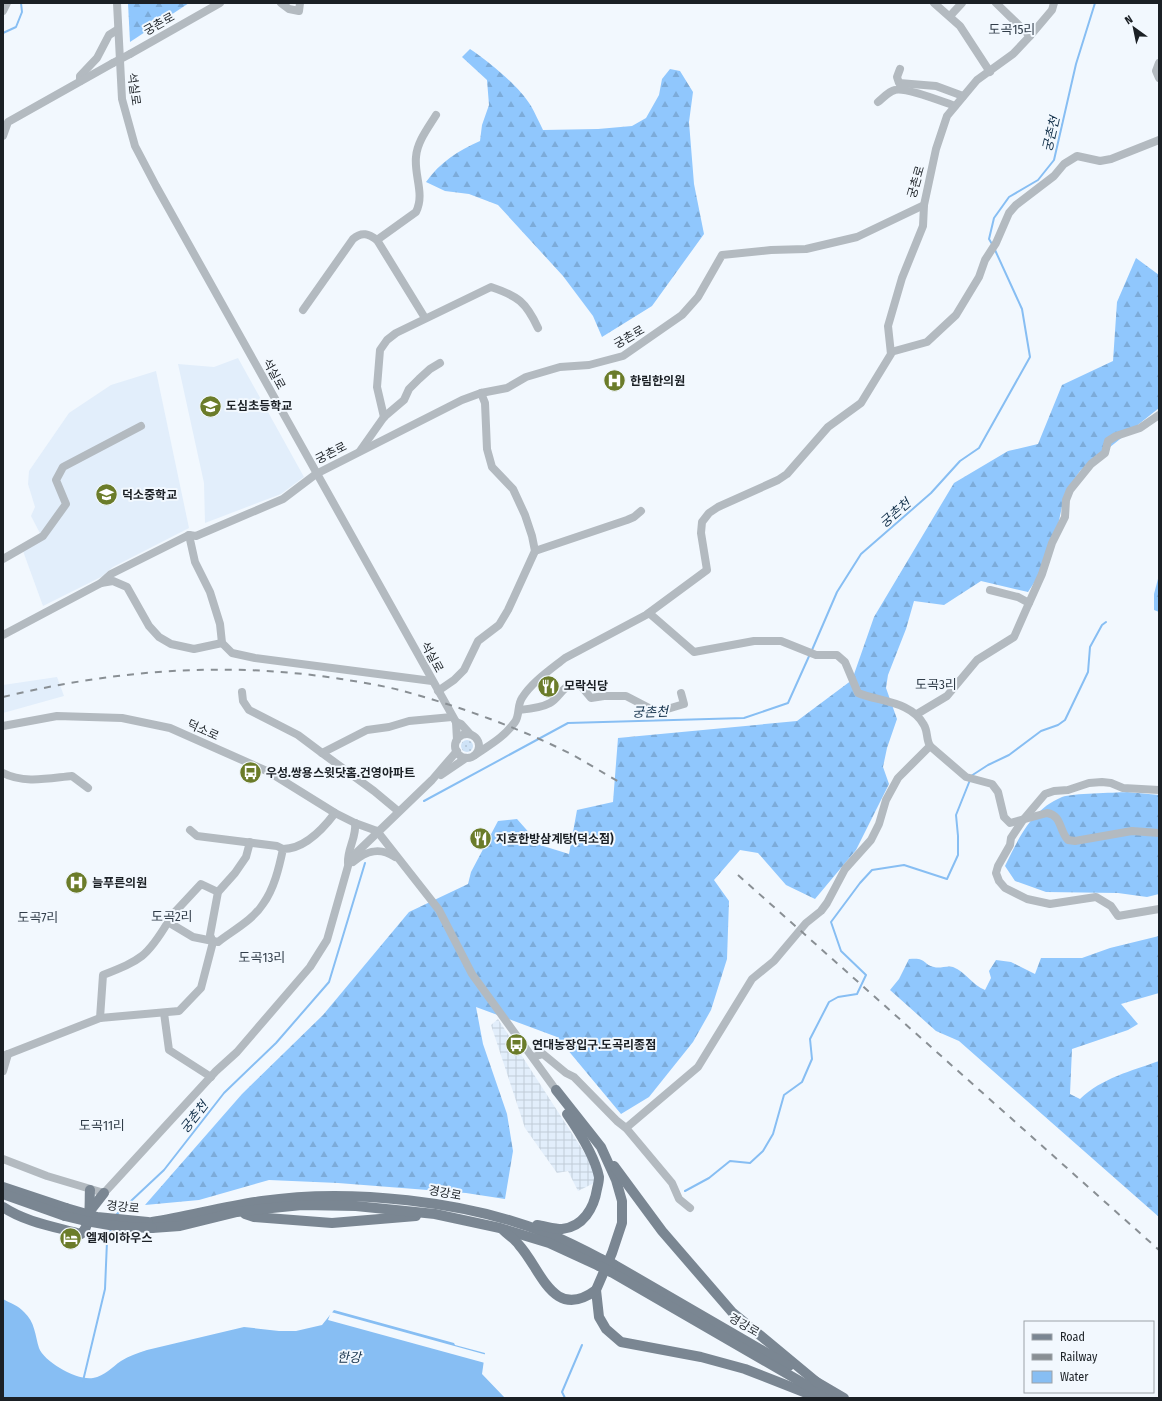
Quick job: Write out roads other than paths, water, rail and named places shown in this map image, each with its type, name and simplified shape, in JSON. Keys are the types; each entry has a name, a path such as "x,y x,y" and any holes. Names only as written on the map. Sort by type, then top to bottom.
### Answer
{"main road":[{"path":"556,1090 601,1147 662,1231 732,1312 819,1384"},
{"path":"508,1221 561,1229 570,1227 580,1222 591,1209 596,1199 599,1177 584,1141 566,1113 556,1090"},
{"path":"601,1147 616,1180 622,1201 622,1223 612,1253 596,1290 599,1317 606,1329 621,1342 701,1357 745,1369 819,1398"},
{"name":"경강로","path":"3,1187 89,1223 121,1228 152,1225 262,1201 303,1197 348,1196 398,1199 451,1207 508,1221 548,1234 612,1268 844,1398"},
{"path":"3,1207 11,1213 81,1234 85,1231 90,1211 90,1190"},
{"path":"90,1211 104,1193"},
{"name":"경강로","path":"3,1194 65,1212"},
{"name":"경강로","path":"152,1225 180,1226 237,1212 302,1205 356,1206 435,1214 500,1228 549,1243 600,1262"},
{"path":"237,1212 254,1217 332,1223 435,1214"},
{"path":"500,1228 519,1244 544,1284 557,1296 575,1299 586,1297 596,1290"},
{"name":"경강로","path":"612,1268 828,1398"}],"street":[{"path":"3,11 7,3"},
{"name":"석실로","path":"117,3 122,98 135,146 454,720 457,752"},
{"name":"궁촌로","path":"3,136 8,122 220,3"},
{"path":"281,3 289,9 299,11 300,3"},
{"path":"934,3 950,16 971,40 990,72"},
{"path":"950,16 962,3"},
{"path":"996,3 1030,36"},
{"name":"궁촌로","path":"3,635 101,583 111,574 189,535 196,536 283,499 316,474 462,400 481,393 507,388 526,377 560,367 589,365 623,356 654,336 682,315 698,297 722,255 771,250 806,249 857,236 924,205 936,149 947,116 962,96 977,80 1013,54 1052,10 1054,3"},
{"path":"80,81 80,76 97,58 109,35 118,30"},
{"path":"1159,64 1156,71 1159,78"},
{"path":"900,69 897,77 899,83 936,86 962,96"},
{"path":"878,102 893,90 899,89 908,90 955,106"},
{"path":"377,240 416,212 420,187 416,166 416,151 436,116"},
{"path":"891,352 927,342 956,315 979,277 985,260 996,243 1009,213 1016,205 1048,182 1070,160 1077,156 1100,161 1111,159 1159,140"},
{"path":"432,780 504,736 517,720 521,699 565,658 649,613 707,570 701,533 702,522 709,513 718,507 778,480 787,474 828,427 861,403 891,352 888,326 902,278 923,226 924,205"},
{"path":"303,310 353,238 358,234 364,234 377,240 426,318"},
{"path":"384,417 377,387 380,350 387,340 426,318 459,304 491,287 504,292 528,308 538,328"},
{"path":"360,452 384,417 404,400 410,389 419,379 430,369 440,363"},
{"path":"438,691 454,680 464,670 478,641 499,625 508,610 535,551 525,515 513,489 492,467 487,449 485,403 481,393"},
{"path":"917,714 947,696 977,660 1014,637 1042,574 1052,543 1065,517 1066,500 1073,485 1091,464 1105,453 1108,442 1116,436 1140,428 1159,415"},
{"path":"3,559 43,536 66,504 56,480 63,467 141,426"},
{"path":"535,551 628,520 634,517 641,510"},
{"path":"189,535 195,562 210,592 220,624 222,643 232,653 255,658 432,682"},
{"path":"101,583 113,581 127,588 150,626 159,637 171,644 194,649 222,643"},
{"path":"990,590 1018,597 1029,603"},
{"path":"649,613 694,652 754,641 772,640 781,641 810,653 837,655 842,658 858,693 896,704 917,714 928,734 927,741 930,746 966,777 992,784 998,792 1004,817 1010,823 1047,812 1054,814 1059,819 1063,835 1068,840 1075,841 1132,831 1159,833"},
{"path":"519,710 550,703 565,687 571,684 582,686 591,698 604,696 626,696 653,710 664,710 684,704 681,693"},
{"path":"242,692 243,701 249,710 298,735 374,791 398,811"},
{"name":"덕소로","path":"3,726 57,716 122,718 170,728 269,772 336,813 354,823 377,832"},
{"path":"322,753 367,730 389,727 409,721 454,720 461,724 473,736 479,745 471,756"},
{"path":"457,740 462,735 495,740 504,736"},
{"path":"626,1128 698,1067 752,979 774,961 806,923 821,911 827,903 845,869 871,840 879,824 886,800 898,778 930,746"},
{"path":"3,1159 90,1190 104,1193 211,1077 237,1052 310,967 327,940 350,859 398,811 432,780 457,752 471,756"},
{"path":"3,774 10,777 30,779 72,776 88,788"},
{"path":"1159,790 1123,788 1111,783 1102,782 1089,783 1068,790 1054,791 1045,794 1023,820 1011,838 1006,855 998,866 996,873 999,881 1005,888 1027,899 1050,904 1096,897 1111,906 1118,916 1159,909"},
{"path":"190,830 197,836 250,842 277,846 283,849 292,849 304,843 319,832 336,813"},
{"path":"348,866 347,854 356,831 354,823"},
{"path":"377,832 438,910 472,974 556,1090"},
{"path":"3,1071 6,1055 100,1018 179,1011 200,988 213,942 210,936 218,892 246,858 250,842"},
{"path":"168,922 193,937 218,942 263,905 278,872 283,849"},
{"path":"348,866 361,856 372,851 381,851 400,860"},
{"path":"100,1018 104,975 132,963 146,954 156,943 174,913 201,884 218,892"},
{"path":"164,1013 169,1050 211,1077"},
{"path":"533,1057 543,1054 566,1074 574,1077 617,1122 626,1128 672,1183 679,1199 690,1208"}],"water":[{"name":"한강","path":"3,1299 20,1308 28,1316 34,1329 39,1348 47,1359 62,1369 79,1377 97,1377 124,1359 147,1350 244,1327 279,1331 296,1331 322,1325 334,1310 485,1353 482,1374 505,1398 3,1398"}],"waterway":[{"path":"3,33 16,27 22,12 21,3"},
{"name":"궁촌천","path":"992,244 989,239 994,218 1009,197 1038,180 1054,160 1076,64 1095,3"},
{"name":"궁촌천","path":"812,650 837,592 861,554 931,493 960,461 979,448 1030,357 1022,309 995,250"},
{"path":"971,776 988,765 1009,755 1041,731 1058,725 1065,720 1088,672 1090,647 1102,625 1106,622"},
{"name":"궁촌천","path":"424,801 568,723 744,718 788,703 810,654"},
{"path":"685,1191 709,1178 730,1161 750,1163 763,1151 773,1134 784,1095 802,1082 812,1059 810,1039 829,1002 838,997 857,994 866,975 841,951 831,922 860,883 872,870 904,865 947,879 958,855 956,815 970,780"},
{"name":"궁촌천","path":"116,1215 164,1170 224,1093 276,1043 329,982 365,863"},
{"name":"궁촌천","path":"83,1381 105,1289 107,1241 111,1229"},
{"path":"565,1398 562,1392 582,1345"}],"railway":[{"path":"3,697 87,680 171,671 256,670 298,673 377,685 399,690 488,718 553,745 621,783"},
{"path":"738,875 1159,1250"}],"place":[{"name":"한림한의원","path":"615,381"},
{"name":"도심초등학교","path":"210,406"},
{"name":"덕소중학교","path":"107,495"},
{"name":"모락식당","path":"549,686"},
{"name":"우성.쌍용스윗닷홈.건영아파트","path":"251,773"},
{"name":"지호한방삼계탕(덕소점)","path":"481,839"},
{"name":"늘푸른의원","path":"76,883"},
{"name":"연대농장입구.도곡리종점","path":"517,1045"},
{"name":"엘제이하우스","path":"71,1238"}],"district":[{"name":"도곡15리","path":"1012,29"},
{"name":"도곡3리","path":"936,684"},
{"name":"도곡2리","path":"172,916"},
{"name":"도곡7리","path":"38,917"},
{"name":"도곡13리","path":"262,957"},
{"name":"도곡11리","path":"102,1125"}]}
